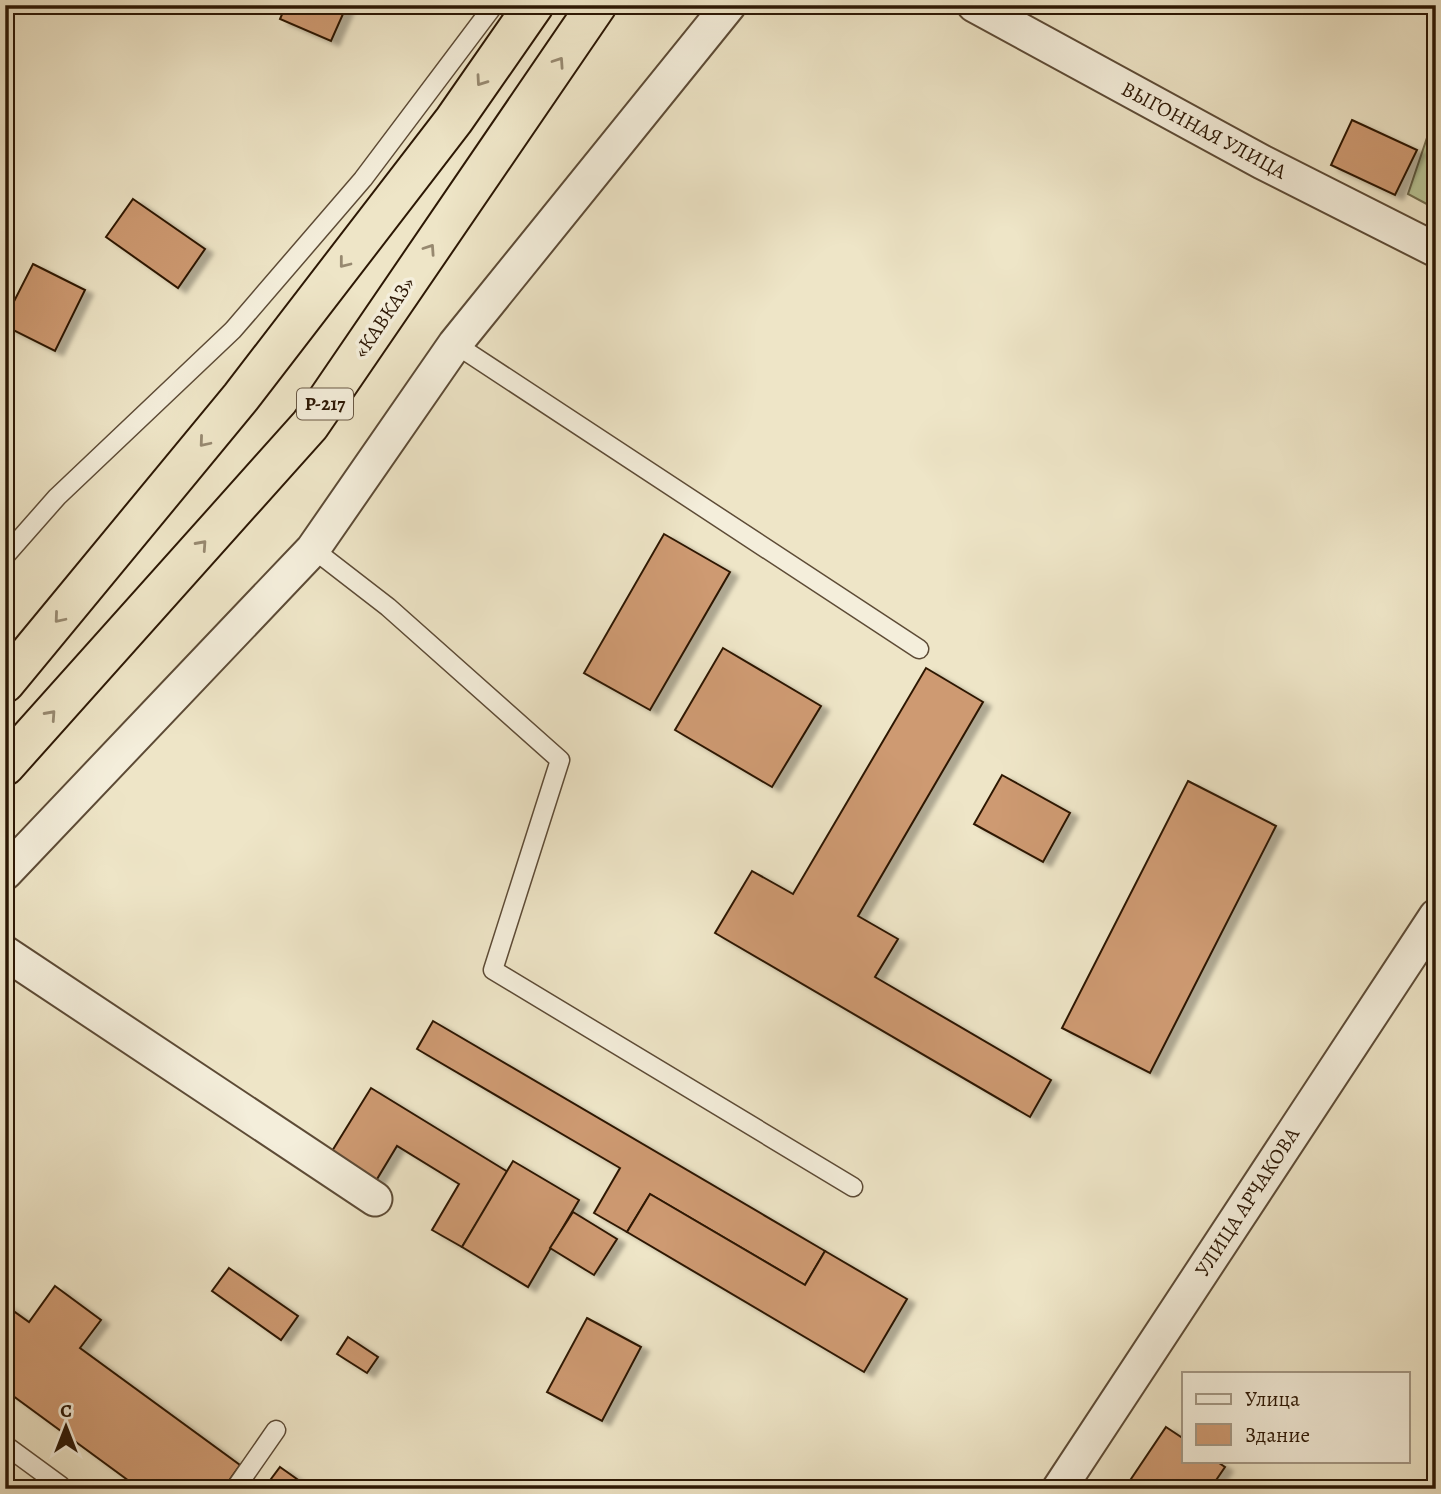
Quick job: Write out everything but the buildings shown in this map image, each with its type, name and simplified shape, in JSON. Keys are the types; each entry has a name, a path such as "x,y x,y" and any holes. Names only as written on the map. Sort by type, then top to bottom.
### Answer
{"highway":[{"path":"5,683 241,397 454,120 534,5"},
{"name":"«КАВКАЗ»","path":"5,766 310,425 597,5"}],"street":[{"path":"5,873 313,550 455,344 729,5"},
{"name":"ВЫГОННАЯ УЛИЦА","path":"974,5 1262,162 1436,250"},
{"name":"УЛИЦА АРЧАКОВА","path":"1059,1489 1436,916"},
{"path":"5,953 375,1199"}],"lane":[{"path":"5,556 57,497 233,330 363,179 494,5"},
{"path":"455,344 919,649"},
{"path":"313,550 388,607 560,760 493,970 853,1187"},
{"path":"235,1489 276,1430"},
{"path":"5,1445 62,1488"}],"green space":[{"path":"1436,111 1436,209 1408,194"}]}
